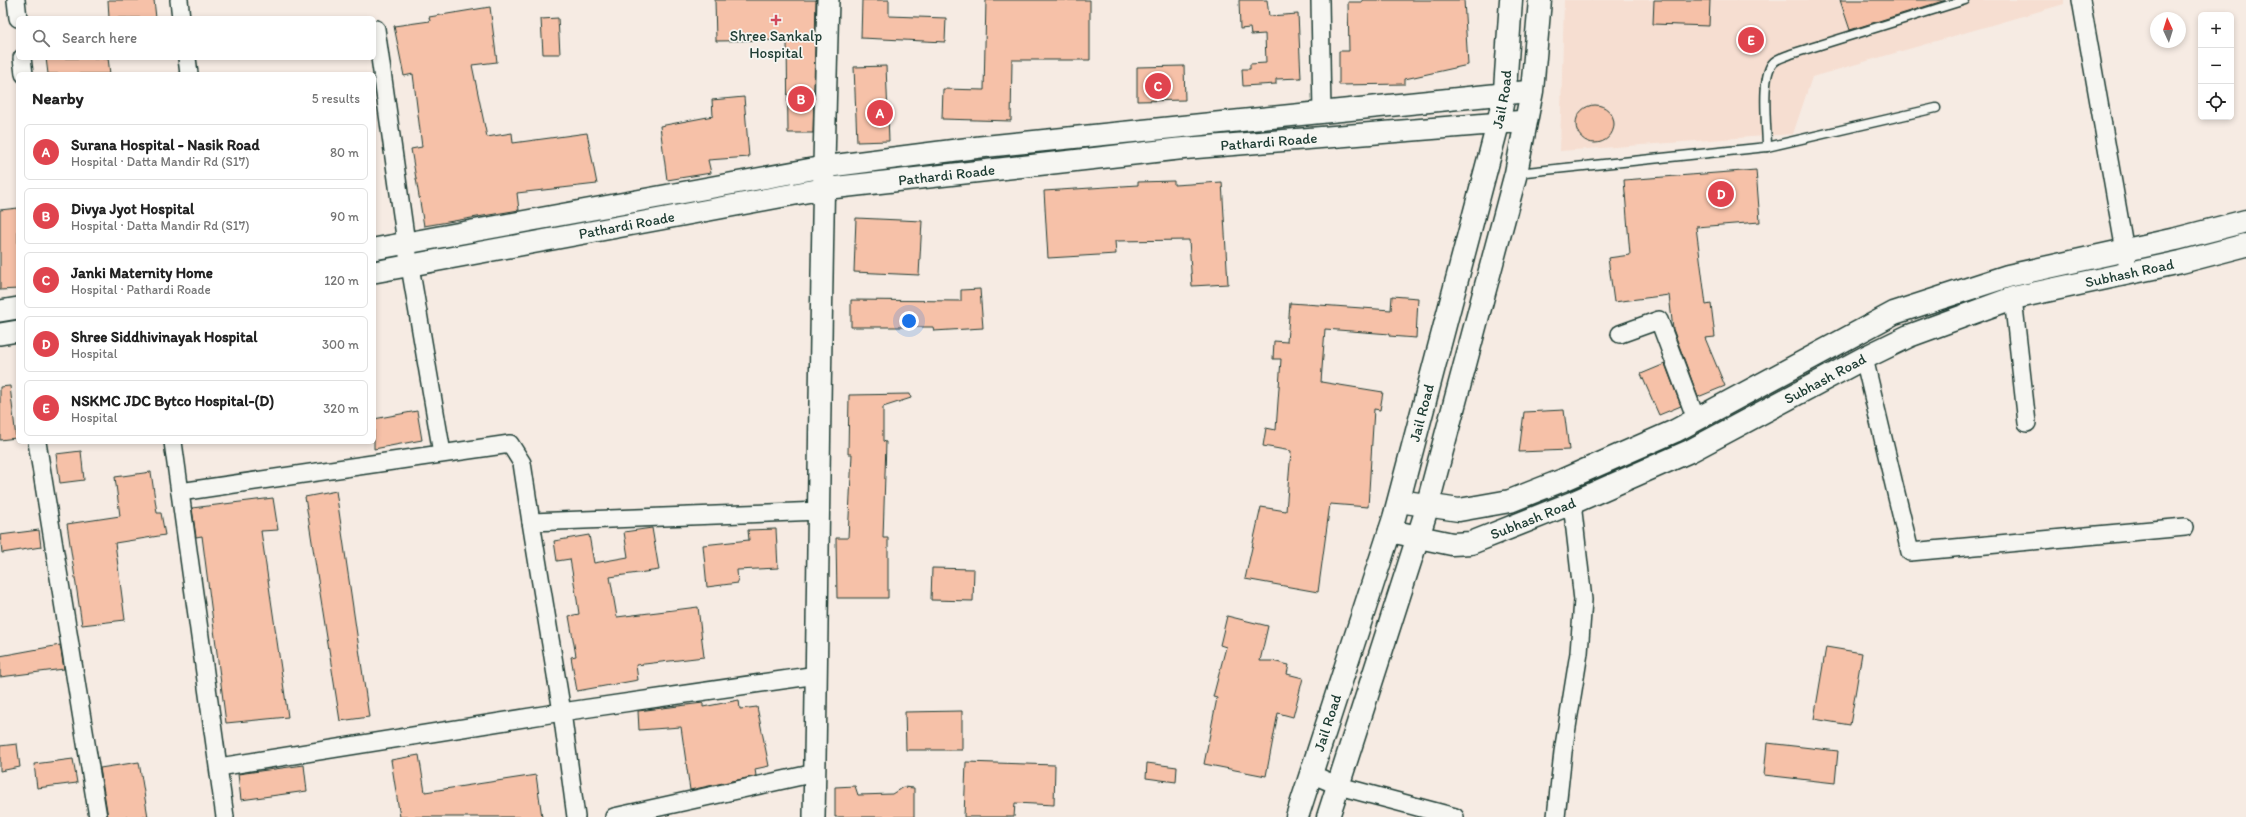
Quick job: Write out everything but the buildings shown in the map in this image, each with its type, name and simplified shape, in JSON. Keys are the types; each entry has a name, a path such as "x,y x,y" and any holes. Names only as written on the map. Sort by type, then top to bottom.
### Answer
{"main road":[{"name":"Jail Road","path":"1297,817 1399,501 1498,124 1504,94 1511,0"},
{"name":"Jail Road","path":"1328,817 1428,506 1516,173 1532,91 1540,0"},
{"name":"Subhash Road","path":"1399,501 1459,510 1510,501 1570,477 1675,430 1894,313 2008,276 2124,251 2246,221"},
{"name":"Subhash Road","path":"1390,531 1452,544 1471,543 1572,503 1690,451 1864,358 1910,336 2013,298 2129,274 2246,245"}],"street":[{"path":"16,0 18,16"},
{"path":"179,0 181,16"},
{"path":"814,817 820,511 822,189 828,0"},
{"path":"1320,0 1322,114"},
{"path":"2081,0 2129,274"},
{"path":"376,29 406,243 442,453"},
{"path":"22,60 24,72"},
{"path":"187,60 189,72"},
{"path":"376,249 823,167 980,147 1322,114 1532,91"},
{"name":"Pathardi Roade","path":"376,272 822,189 1178,149 1526,121"},
{"path":"2013,298 2027,423"},
{"path":"0,311 16,308"},
{"path":"1620,334 1659,320 1696,419"},
{"path":"0,334 16,331"},
{"path":"1864,358 1910,552 2185,527"},
{"path":"38,444 98,817"},
{"path":"173,444 225,817"},
{"path":"180,492 510,444 522,463 562,712 576,817"},
{"path":"1556,817 1563,752 1579,653 1583,600 1572,503"},
{"path":"531,522 820,511"},
{"path":"219,767 562,712 817,675"},
{"path":"614,817 815,773"},
{"path":"1310,774 1338,786 1455,817"}],"lane":[{"path":"1767,147 1766,85 1767,73 1774,62 1792,54 1965,0"},
{"path":"1516,173 1767,147 1936,108"}],"shaded area":[{"path":"1564,0 2064,0 2064,4 1812,77 1793,134 1560,151"}],"place":[{"name":"Shree Sankalp Hospital","path":"776,20"},
{"name":"NSKMC JDC Bytco Hospital-(D)","path":"1751,40"},
{"name":"Janki Maternity Home","path":"1158,86"},
{"name":"Divya Jyot Hospital","path":"801,99"},
{"name":"Surana Hospital - Nasik Road","path":"880,113"},
{"name":"Shree Siddhivinayak Hospital","path":"1721,194"}]}
